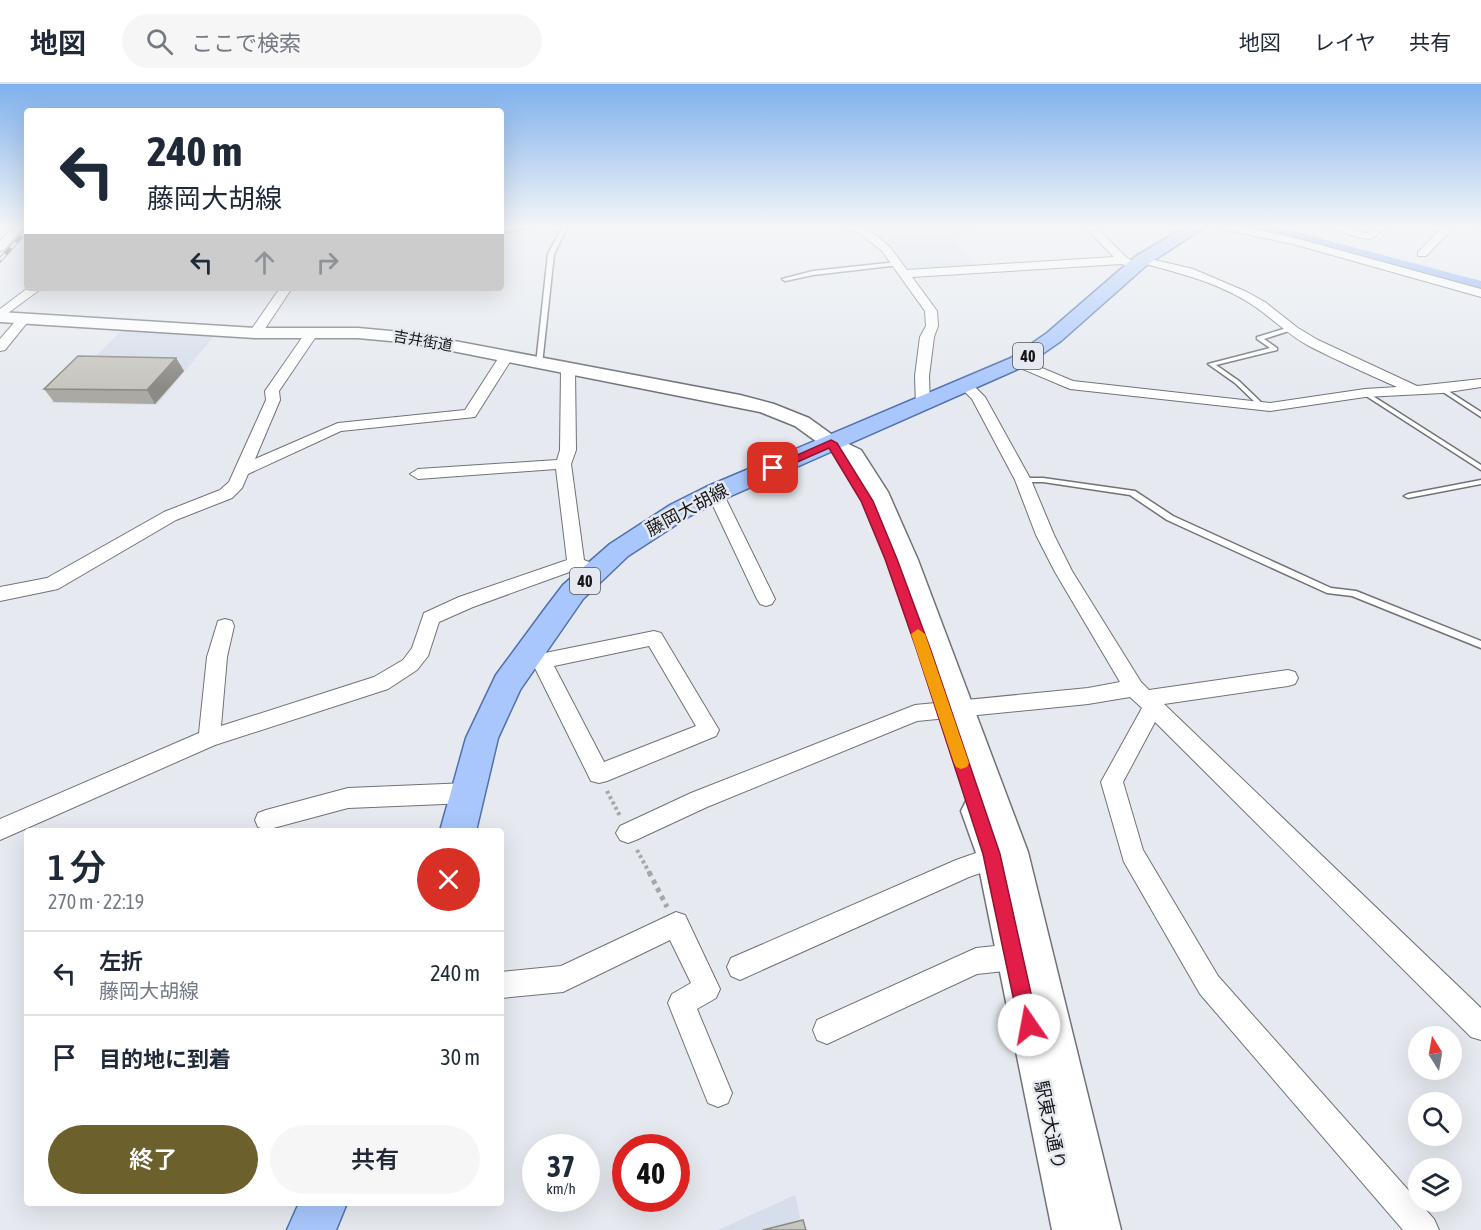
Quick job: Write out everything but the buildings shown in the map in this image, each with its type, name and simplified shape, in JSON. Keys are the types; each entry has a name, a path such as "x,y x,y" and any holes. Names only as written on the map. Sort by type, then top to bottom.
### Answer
{"main road":[{"name":"藤岡大胡線","path":"459,828 482,738 507,684 535,656 586,567 645,531 715,493 1018,362 1054,337 1115,279"},
{"name":"吉井街道","path":"0,316 255,333 314,332 412,338 740,401 767,408 802,422 831,443"},
{"name":"駅東大通り","path":"831,443 867,501 951,709 993,858 1073,1230"},
{"path":"951,709 1012,852 1100,1230"},
{"path":"311,1230 323,1206"}],"street":[{"path":"908,279 931,311 932,326 927,338 922,376 923,405"},
{"path":"1208,279 1261,305 1290,329 1313,343 1413,389"},
{"path":"1433,279 1481,293"},
{"path":"0,316 32,291"},
{"path":"255,333 284,291"},
{"path":"0,346 24,319"},
{"path":"0,594 52,584 170,516 226,494 236,484 242,471 273,399 272,391 314,332"},
{"path":"242,471 338,427 470,414 506,357"},
{"path":"1018,362 1070,385 1262,406 1296,405 1318,399 1365,393 1442,389 1481,383"},
{"path":"0,830 209,738 381,683 410,665 422,651 431,618 466,602 586,567 563,464 568,450 568,369"},
{"path":"966,386 978,397 1023,480 1045,535 1064,572 1144,698 1481,1027"},
{"path":"418,474 563,464"},
{"path":"715,493 766,599"},
{"path":"209,738 218,657 225,626"},
{"path":"654,638 709,729 599,774 535,656 618,647 654,638"},
{"path":"628,833 699,800 915,713 1088,696 1144,698 1288,678"},
{"path":"1144,698 1112,782 1132,854 1209,985 1422,1230"},
{"path":"266,820 348,798 468,794"},
{"path":"740,967 964,868 993,858"},
{"path":"504,985 563,979 676,924 707,989 681,1004 718,1093"},
{"path":"827,1030 976,961 1014,957"}],"lane":[{"path":"538,364 547,279"},
{"path":"1262,406 1238,382 1210,364 1275,349 1259,338 1290,329"},
{"path":"1442,389 1481,415"},
{"path":"1365,393 1481,468"},
{"path":"1023,480 1043,480 1132,493 1170,518 1330,591 1353,593 1481,645"},
{"path":"1408,496 1481,482"}],"shaded area":[{"path":"122,330 216,334 157,405 50,403"},
{"path":"795,1195 803,1230 718,1230"}],"waterway":[{"path":"1449,279 1481,288"}],"slow traffic":[{"path":"918,634 961,763"}],"route":[{"path":"773,468 831,443 867,501 923,648 992,854 1029,1025"}]}
